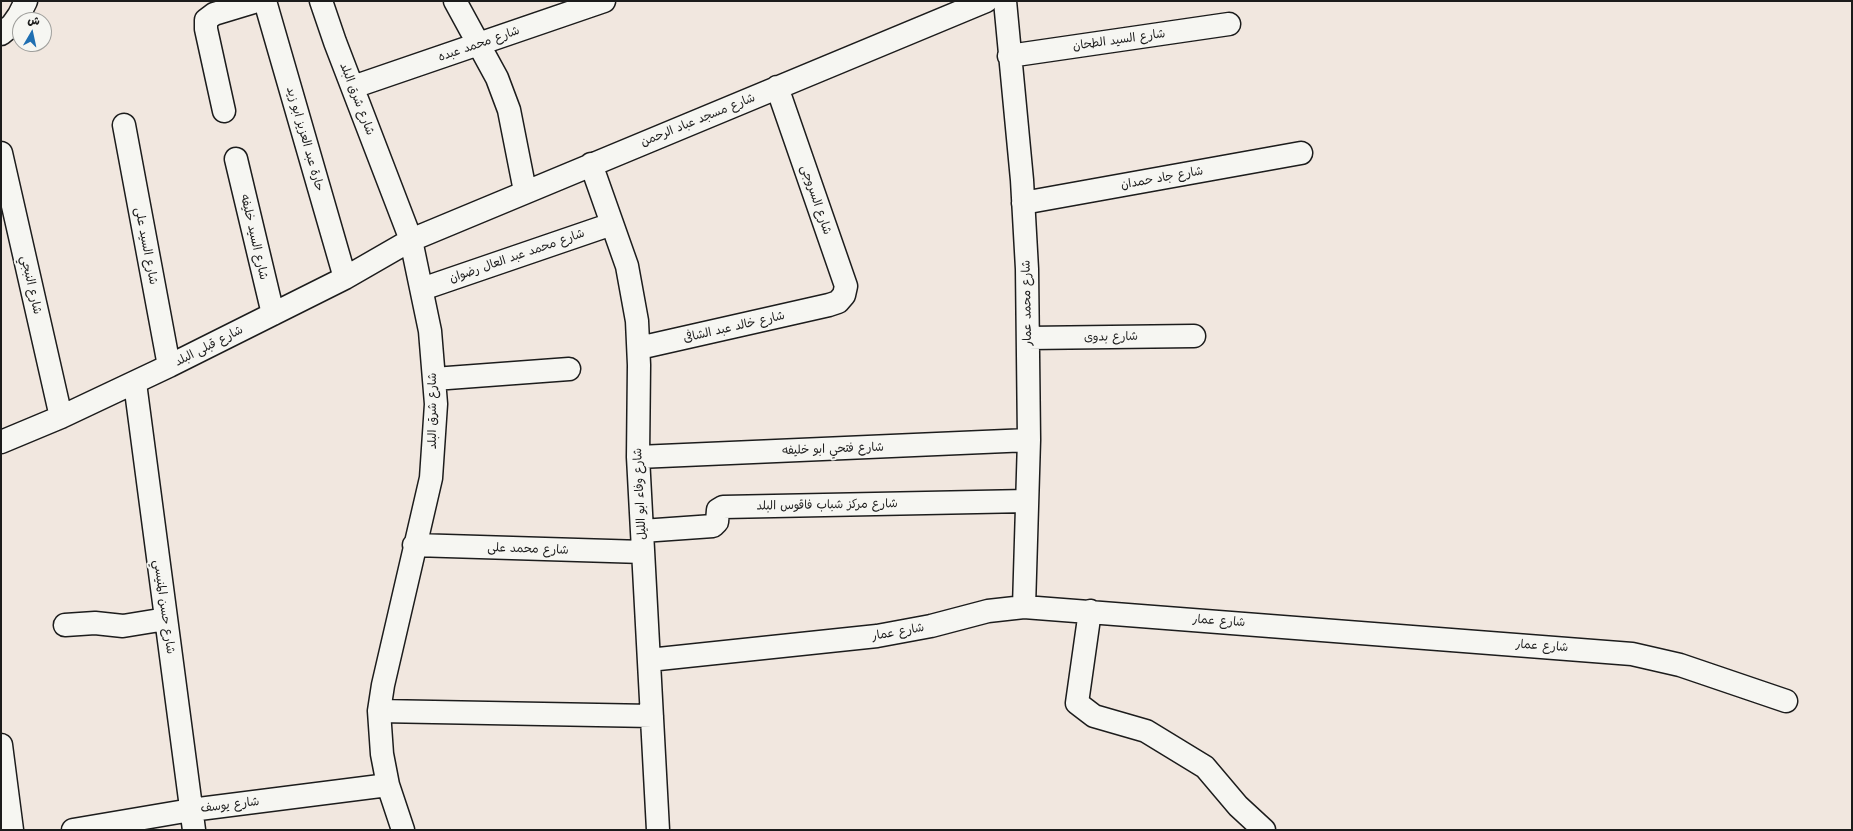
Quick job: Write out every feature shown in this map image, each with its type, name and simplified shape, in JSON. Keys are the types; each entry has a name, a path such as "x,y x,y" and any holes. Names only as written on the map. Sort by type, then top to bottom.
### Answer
{"street":[{"path":"1,34 12,25 26,1"},
{"path":"224,111 206,29 206,20 214,14 256,1"},
{"name":"حارة عبد العزيز ابو زيد","path":"265,1 346,278"},
{"name":"شارع شرق البلد","path":"321,1 335,42 411,240 430,331 434,379 435,434 431,478 414,545 383,685 379,711 382,754 388,785 403,830"},
{"path":"455,1 479,43 496,78 509,110 525,191"},
{"name":"شارع محمد عبده","path":"353,87 604,1"},
{"name":"شارع مسجد عباد الرحمن","path":"411,240 525,191 986,1"},
{"name":"شارع محمد عمار","path":"1005,1 1023,203 1027,269 1029,440 1024,606"},
{"name":"شارع السيد الطحان","path":"1009,56 1229,24"},
{"name":"شارع السروجى","path":"777,87 846,286 844,295 838,302 829,305"},
{"name":"شارع السيد على","path":"124,125 169,366"},
{"name":"شارع النبجي","path":"1,153 61,417"},
{"name":"شارع جاد حمدان","path":"1023,203 1301,153"},
{"name":"شارع السيد خليفه","path":"236,159 273,314"},
{"name":"شارع وفاء ابو الليل","path":"591,164 627,266 633,293 639,348 638,457 658,830"},
{"name":"شارع محمد عبد العال رضوان","path":"422,289 612,224"},
{"name":"شارع قبلى البلد","path":"1,442 61,417 135,383 346,278 411,240"},
{"name":"شارع خالد عبد الشافى","path":"639,348 829,305"},
{"name":"شارع بدوى","path":"1028,338 1194,336"},
{"path":"434,379 569,369"},
{"name":"شارع حسن المنيسي","path":"135,383 192,820"},
{"name":"شارع فتحي ابو خليفه","path":"638,457 1029,440"},
{"name":"شارع مركز شباب فاقوس البلد","path":"642,531 713,526 717,522 718,510 723,507 1027,501"},
{"name":"شارع محمد على","path":"414,545 643,552"},
{"name":"شارع عمار","path":"649,660 878,636 931,626 988,611 1024,606 1632,654 1680,665 1786,701"},
{"path":"1090,611 1077,703 1094,716 1146,731 1205,767 1238,806 1264,830"},
{"path":"65,625 96,623 123,626 166,620"},
{"path":"379,711 652,716"},
{"path":"1,745 12,830"},
{"name":"شارع يوسف","path":"83,829 192,820 388,785"}]}
